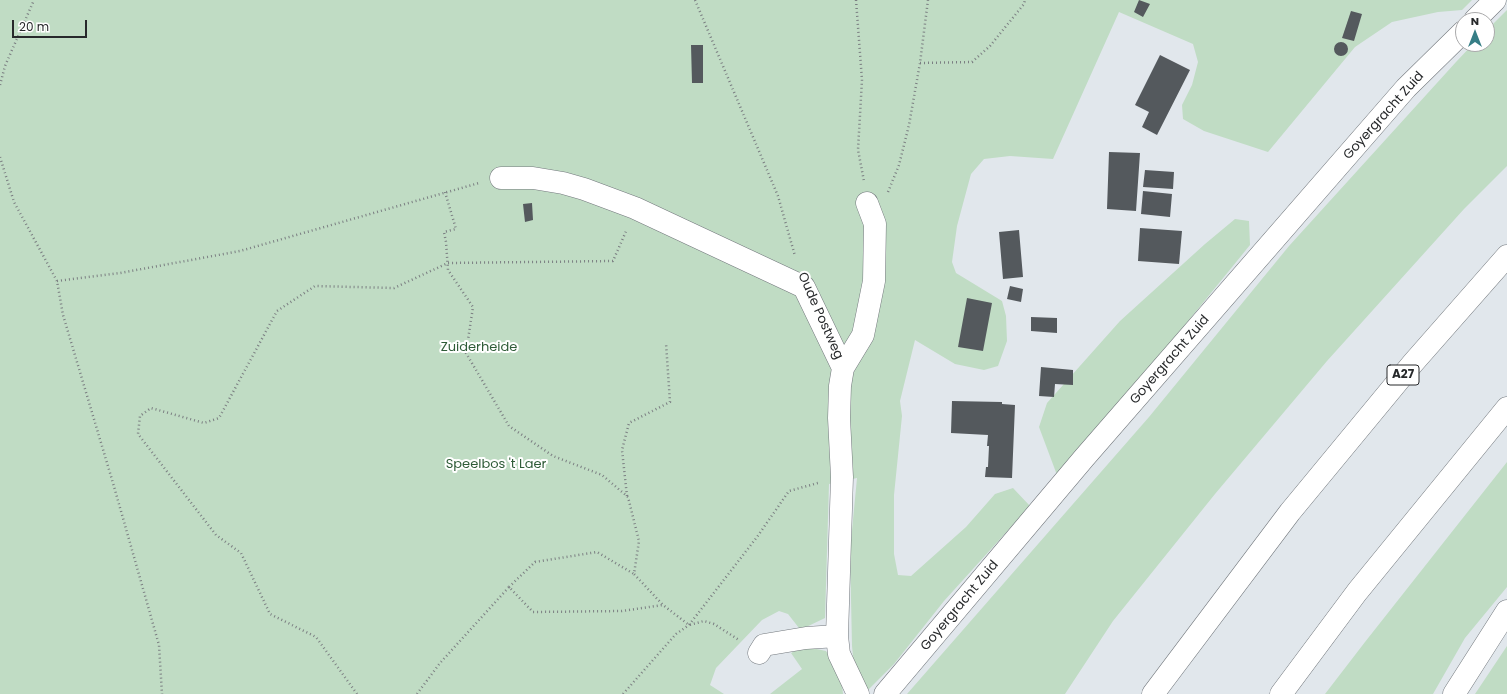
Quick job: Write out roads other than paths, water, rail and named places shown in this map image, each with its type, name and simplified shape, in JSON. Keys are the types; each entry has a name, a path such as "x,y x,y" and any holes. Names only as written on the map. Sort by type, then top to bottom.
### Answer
{"main road":[{"path":"1483,12 1495,0"},
{"name":"Goyergracht Zuid","path":"885,694 1084,458 1406,88 1455,40"},
{"name":"Oude Postweg","path":"500,178 534,178 563,183 584,189 636,208 804,287 843,368 840,386 839,418 842,477 837,636 839,654 858,694"},
{"path":"843,368 863,335 874,281 875,224 868,203"},
{"name":"A27","path":"1153,694 1290,512 1413,363 1507,256"},
{"path":"1281,694 1357,592 1507,408"},
{"path":"1454,694 1507,611"},
{"path":"759,653 764,645 806,638 837,636"}],"park label":[{"name":"Zuiderheide","path":"479,348"},
{"name":"Speelbos 't Laer","path":"496,465"}]}
